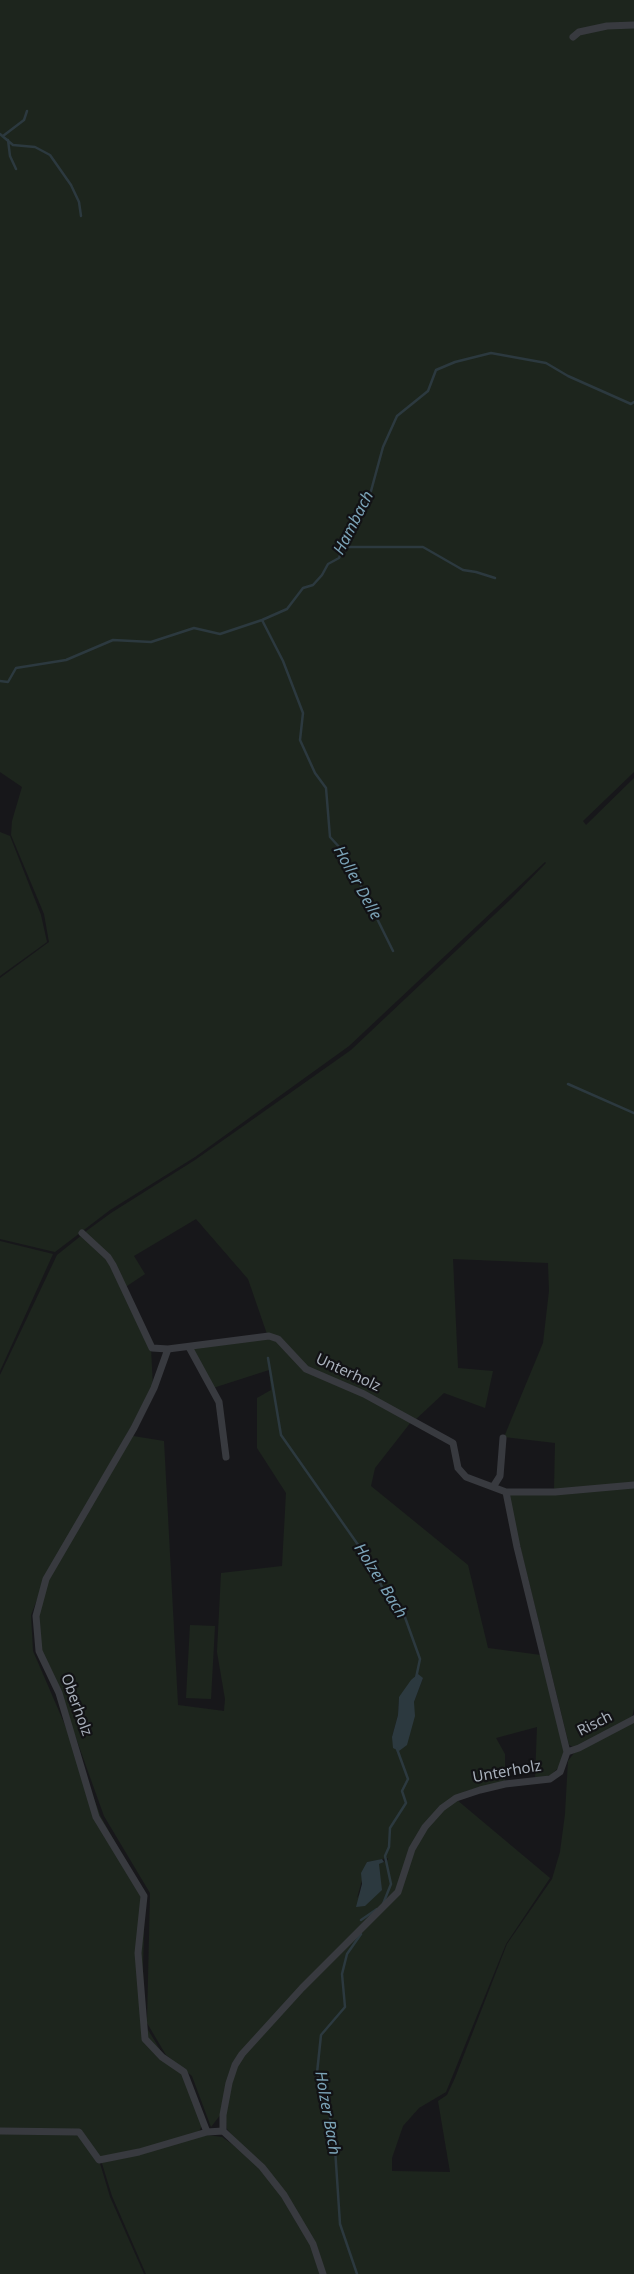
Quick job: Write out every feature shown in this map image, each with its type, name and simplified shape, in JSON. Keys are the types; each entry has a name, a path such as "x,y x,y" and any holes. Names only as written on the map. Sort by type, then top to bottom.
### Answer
{"street":[{"path":"573,37 579,32 607,26 634,25"},
{"path":"82,1233 108,1257 152,1348 168,1350"},
{"name":"Unterholz","path":"168,1350 268,1336 278,1339 306,1369 364,1394 453,1443 458,1468 466,1477 506,1492"},
{"path":"189,1347 219,1402 226,1456"},
{"name":"Oberholz","path":"168,1350 154,1388 134,1428 46,1579 36,1616 39,1651 59,1693 96,1817 144,1896 138,1953 145,2039 162,2057 184,2072 207,2132"},
{"path":"493,1487 500,1476 503,1438"},
{"path":"567,1752 517,1547 506,1492 555,1492 634,1485"},
{"name":"Risch","path":"567,1752 579,1748 634,1720"},
{"name":"Unterholz","path":"223,2131 223,2115 229,2083 235,2065 242,2054 302,1988 398,1892 412,1849 425,1827 442,1808 456,1798 480,1790 506,1784 550,1780 560,1772 567,1752"},
{"path":"0,2130 80,2132 100,2160 139,2152 207,2132 223,2131 262,2167 284,2196 313,2244 323,2274"}],"shaded area":[{"path":"0,0 634,0 634,772 583,821 586,825 634,778 634,1484 554,1491 555,1443 504,1437 543,1343 549,1291 548,1263 453,1259 458,1368 493,1371 485,1408 444,1393 414,1421 306,1368 287,1347 267,1334 248,1279 196,1219 134,1256 145,1274 124,1288 115,1265 85,1232 111,1213 195,1160 351,1050 511,899 545,862 349,1046 195,1157 110,1210 55,1252 0,1239 0,978 49,942 44,914 11,835 12,821 22,787 0,772"},
{"path":"0,832 10,836 41,915 47,942 0,976"},
{"path":"82,1235 107,1258 151,1348 153,1388 45,1579 31,1615 33,1651 71,1739 101,1817 145,1895 143,1967 145,2025 164,2056 189,2078 202,2125 199,2132 138,2151 100,2158 80,2131 0,2129 0,1375 57,1255"},
{"path":"0,1241 53,1254 0,1371"},
{"path":"269,1337 277,1340 305,1370 364,1395 411,1422 375,1468 371,1486 468,1565 488,1648 541,1655 564,1751 559,1767 551,1775 535,1779 537,1727 496,1738 505,1754 505,1782 466,1791 456,1797 424,1827 397,1892 243,2049 221,2114 211,2127 192,2076 166,2055 147,2023 150,1893 104,1816 76,1738 38,1650 35,1616 48,1579 133,1436 164,1441 178,1705 224,1711 225,1699 217,1652 221,1573 282,1566 286,1493 257,1448 257,1398 271,1390 269,1370 213,1388 191,1347","holes":["423,1678 414,1702 392,1737 398,1715 399,1697","388,1858 388,1860 379,1864 357,1898 367,1862"]},
{"path":"634,1486 634,1708 632,1718 573,1747 569,1745 507,1493"},
{"path":"190,1625 215,1626 211,1699 186,1698"},
{"path":"418,1674 423,1678 414,1702 415,1716 407,1745 399,1751 393,1748 392,1737 398,1715 399,1697 411,1680"},
{"path":"634,1721 634,2274 146,2274 112,2196 101,2160 207,2135 222,2137 242,2151 261,2169 283,2197 299,2227 303,2222 286,2194 264,2165 236,2140 227,2129 225,2111 235,2071 249,2049 303,1990 399,1893 413,1850 426,1828 443,1808 457,1800 550,1878 506,1944 446,2092 419,2108 403,2126 392,2158 392,2171 450,2172 438,2101 447,2095 455,2078 507,1944 552,1879 560,1852 565,1814 568,1761 574,1753"},
{"path":"382,1859 384,1862 379,1864 382,1890 365,1906 356,1907 362,1884 361,1873 367,1862"},
{"path":"0,2132 79,2133 99,2160 110,2197 144,2274 0,2274"}],"waterway":[{"path":"3,136 24,120 27,111"},
{"path":"0,134 13,145 35,147 50,155 71,185 79,202 81,216"},
{"path":"8,140 10,156 16,169"},
{"name":"Hambach","path":"0,681 8,682 16,668 66,660 113,640 151,642 194,628 220,634 262,620 287,609 303,588 313,585 322,575 328,564 339,558 351,527 371,491 383,447 397,416 428,391 436,370 455,362 491,353 546,363 568,376 631,404 634,402"},
{"path":"345,547 423,547 463,570 495,578"},
{"name":"Holler Delle","path":"262,620 283,661 303,713 300,740 315,773 326,788 330,837 341,849 345,863 355,874 393,951"},
{"path":"568,1084 634,1113"},
{"name":"Holzer Bach","path":"268,1358 281,1435 368,1559 386,1595 402,1609 420,1659 416,1678"},
{"name":"Holzer Bach","path":"383,1904 391,1884 385,1856 389,1847 390,1828 406,1803 402,1791 408,1779 397,1749"},
{"name":"Holzer Bach","path":"361,1920 377,1909"},
{"name":"Holzer Bach","path":"357,2274 340,2224 335,2148 327,2100 317,2073 321,2035 345,2007 342,1974 347,1954 361,1934"}]}
